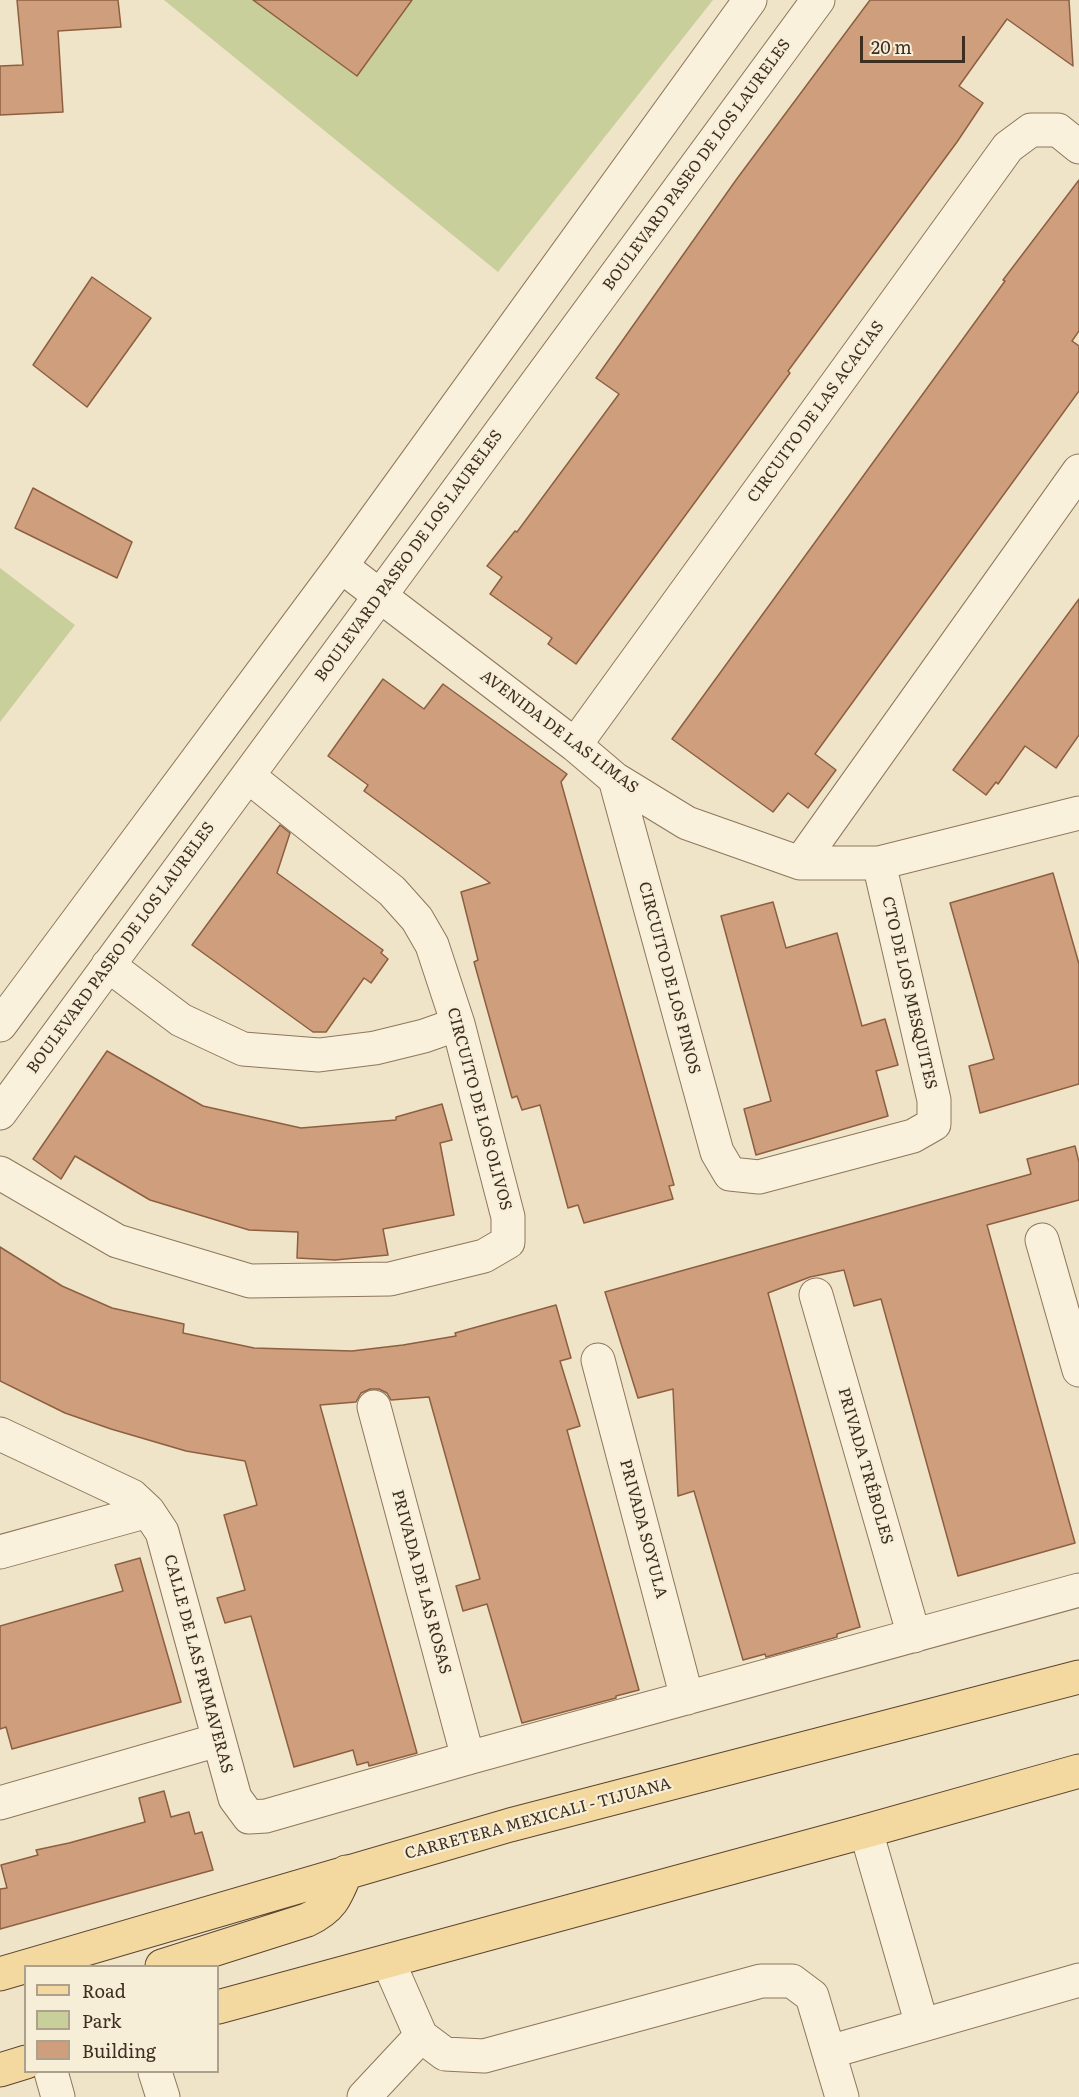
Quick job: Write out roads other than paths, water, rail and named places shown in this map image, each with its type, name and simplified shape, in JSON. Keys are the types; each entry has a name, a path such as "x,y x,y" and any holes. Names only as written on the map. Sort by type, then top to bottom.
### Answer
{"main road":[{"name":"CARRETERA MEXICALI - TIJUANA","path":"31,1965 510,1825 1079,1677"},
{"path":"219,2007 1079,1771"},
{"path":"165,1965 307,1920 323,1912 336,1897 346,1872"},
{"name":"CARRETERA MEXICALI - TIJUANA","path":"0,1974 24,1967"},
{"path":"0,2070 24,2063"}],"street":[{"path":"0,1025 341,566 750,0"},
{"name":"BOULEVARD PASEO DE LOS LAURELES","path":"0,1113 818,0"},
{"name":"CIRCUITO DE LAS ACACIAS","path":"575,745 1008,147 1031,130 1058,130 1079,147"},
{"path":"800,863 1079,471"},
{"name":"AVENIDA DE LAS LIMAS","path":"341,566 575,745 615,779 687,823 800,863 879,863 1079,813"},
{"name":"CIRCUITO DE LOS OLIVOS","path":"0,1173 117,1241 250,1281 390,1280 484,1256 508,1242 508,1217 458,1024 432,945 417,919 392,891 248,776"},
{"name":"CIRCUITO DE LOS PINOS","path":"615,779 717,1152 730,1174 759,1177 913,1136 934,1124"},
{"name":"CTO DE LOS MESQUITES","path":"879,863 934,1100 934,1124"},
{"path":"108,965 181,1020 243,1049 319,1055 375,1048 424,1036 458,1024"},
{"path":"1042,1239 1079,1370"},
{"name":"PRIVADA TRÉBOLES","path":"816,1295 914,1636"},
{"name":"PRIVADA SOYULA","path":"598,1360 687,1698"},
{"name":"PRIVADA DE LAS ROSAS","path":"374,1407 468,1758"},
{"path":"0,1434 132,1496 148,1511"},
{"path":"0,1552 148,1511"},
{"name":"CALLE DE LAS PRIMAVERAS","path":"148,1511 162,1532 235,1798 249,1817 266,1816 468,1758"},
{"path":"468,1758 1079,1590"},
{"path":"0,1803 218,1740"},
{"path":"866,1831 922,2025"},
{"path":"388,1961 421,2036 445,2054 484,2056 761,1981 792,1982 812,1996 842,2097"},
{"path":"829,2052 1079,1980"},
{"path":"364,2097 421,2036"},
{"path":"51,2073 58,2097"},
{"path":"155,2073 163,2097"}]}
